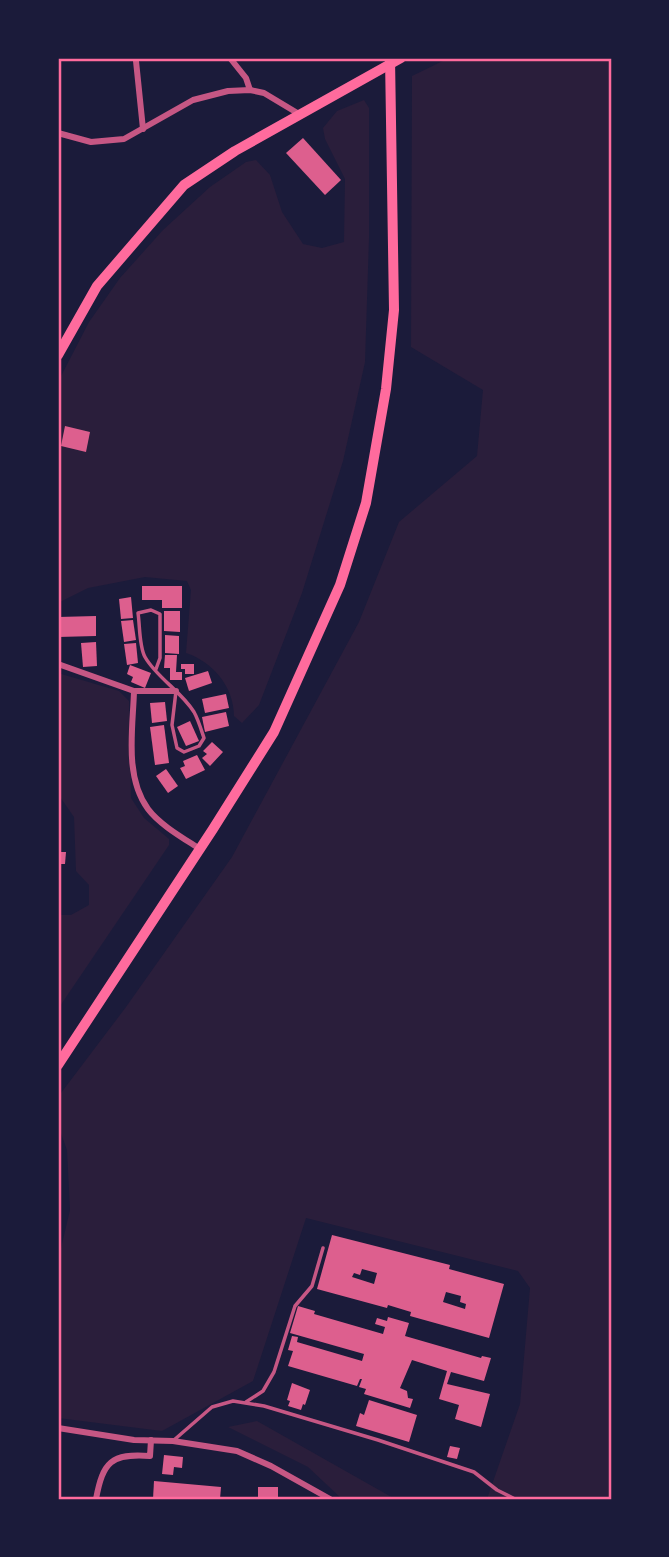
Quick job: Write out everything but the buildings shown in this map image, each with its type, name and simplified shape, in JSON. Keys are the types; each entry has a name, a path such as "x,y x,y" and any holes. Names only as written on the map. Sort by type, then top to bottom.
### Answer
{"highway":[{"path":"58,1065 274,732 340,585 366,503 386,389 394,310 390,58"}],"main road":[{"path":"58,355 97,286 184,186 235,151 401,58"}],"street":[{"path":"230,58 246,78 250,90"},
{"path":"136,61 143,129"},
{"path":"58,134 91,142 124,139 193,100 228,91 250,90 264,93 299,114"},
{"path":"58,664 134,691 176,691"},
{"path":"134,691 132,765 138,791 149,810 200,849"},
{"path":"58,1428 237,1451 271,1466 328,1499"},
{"path":"96,1499 101,1473 112,1460 131,1454 149,1456 152,1440"}],"lane":[{"path":"156,669 160,658 160,614 152,610 138,613 144,656 176,691 193,711 204,738 199,746 184,752 177,748 172,725 176,691"},
{"path":"244,1403 263,1391 274,1372 295,1306 312,1286 323,1248"},
{"path":"173,1441 212,1407 233,1401 264,1406 474,1472 497,1490 515,1499"}],"shaded area":[{"path":"449,58 611,58 611,1499 487,1499 520,1404 530,1288 518,1271 306,1218 253,1381 162,1431 58,1418 58,1261 70,1210 67,1150 58,1125 58,1097 126,1007 232,857 359,622 399,522 477,456 483,390 411,347 412,76"},
{"path":"364,100 369,108 365,362 343,461 302,593 259,705 242,723 234,716 230,695 220,677 205,663 186,653 191,590 187,581 145,577 88,588 58,603 58,382 89,322 120,278 163,230 210,187 246,162 256,160 270,175 282,212 303,244 322,248 344,242 345,179 325,139 323,128 337,111"},
{"path":"58,673 119,691 129,701 131,798 144,818 169,839 169,845 58,1009 58,915 71,915 89,905 89,885 76,871 74,817 58,794"},
{"path":"257,1421 395,1499 342,1499 308,1467 228,1427"}]}
